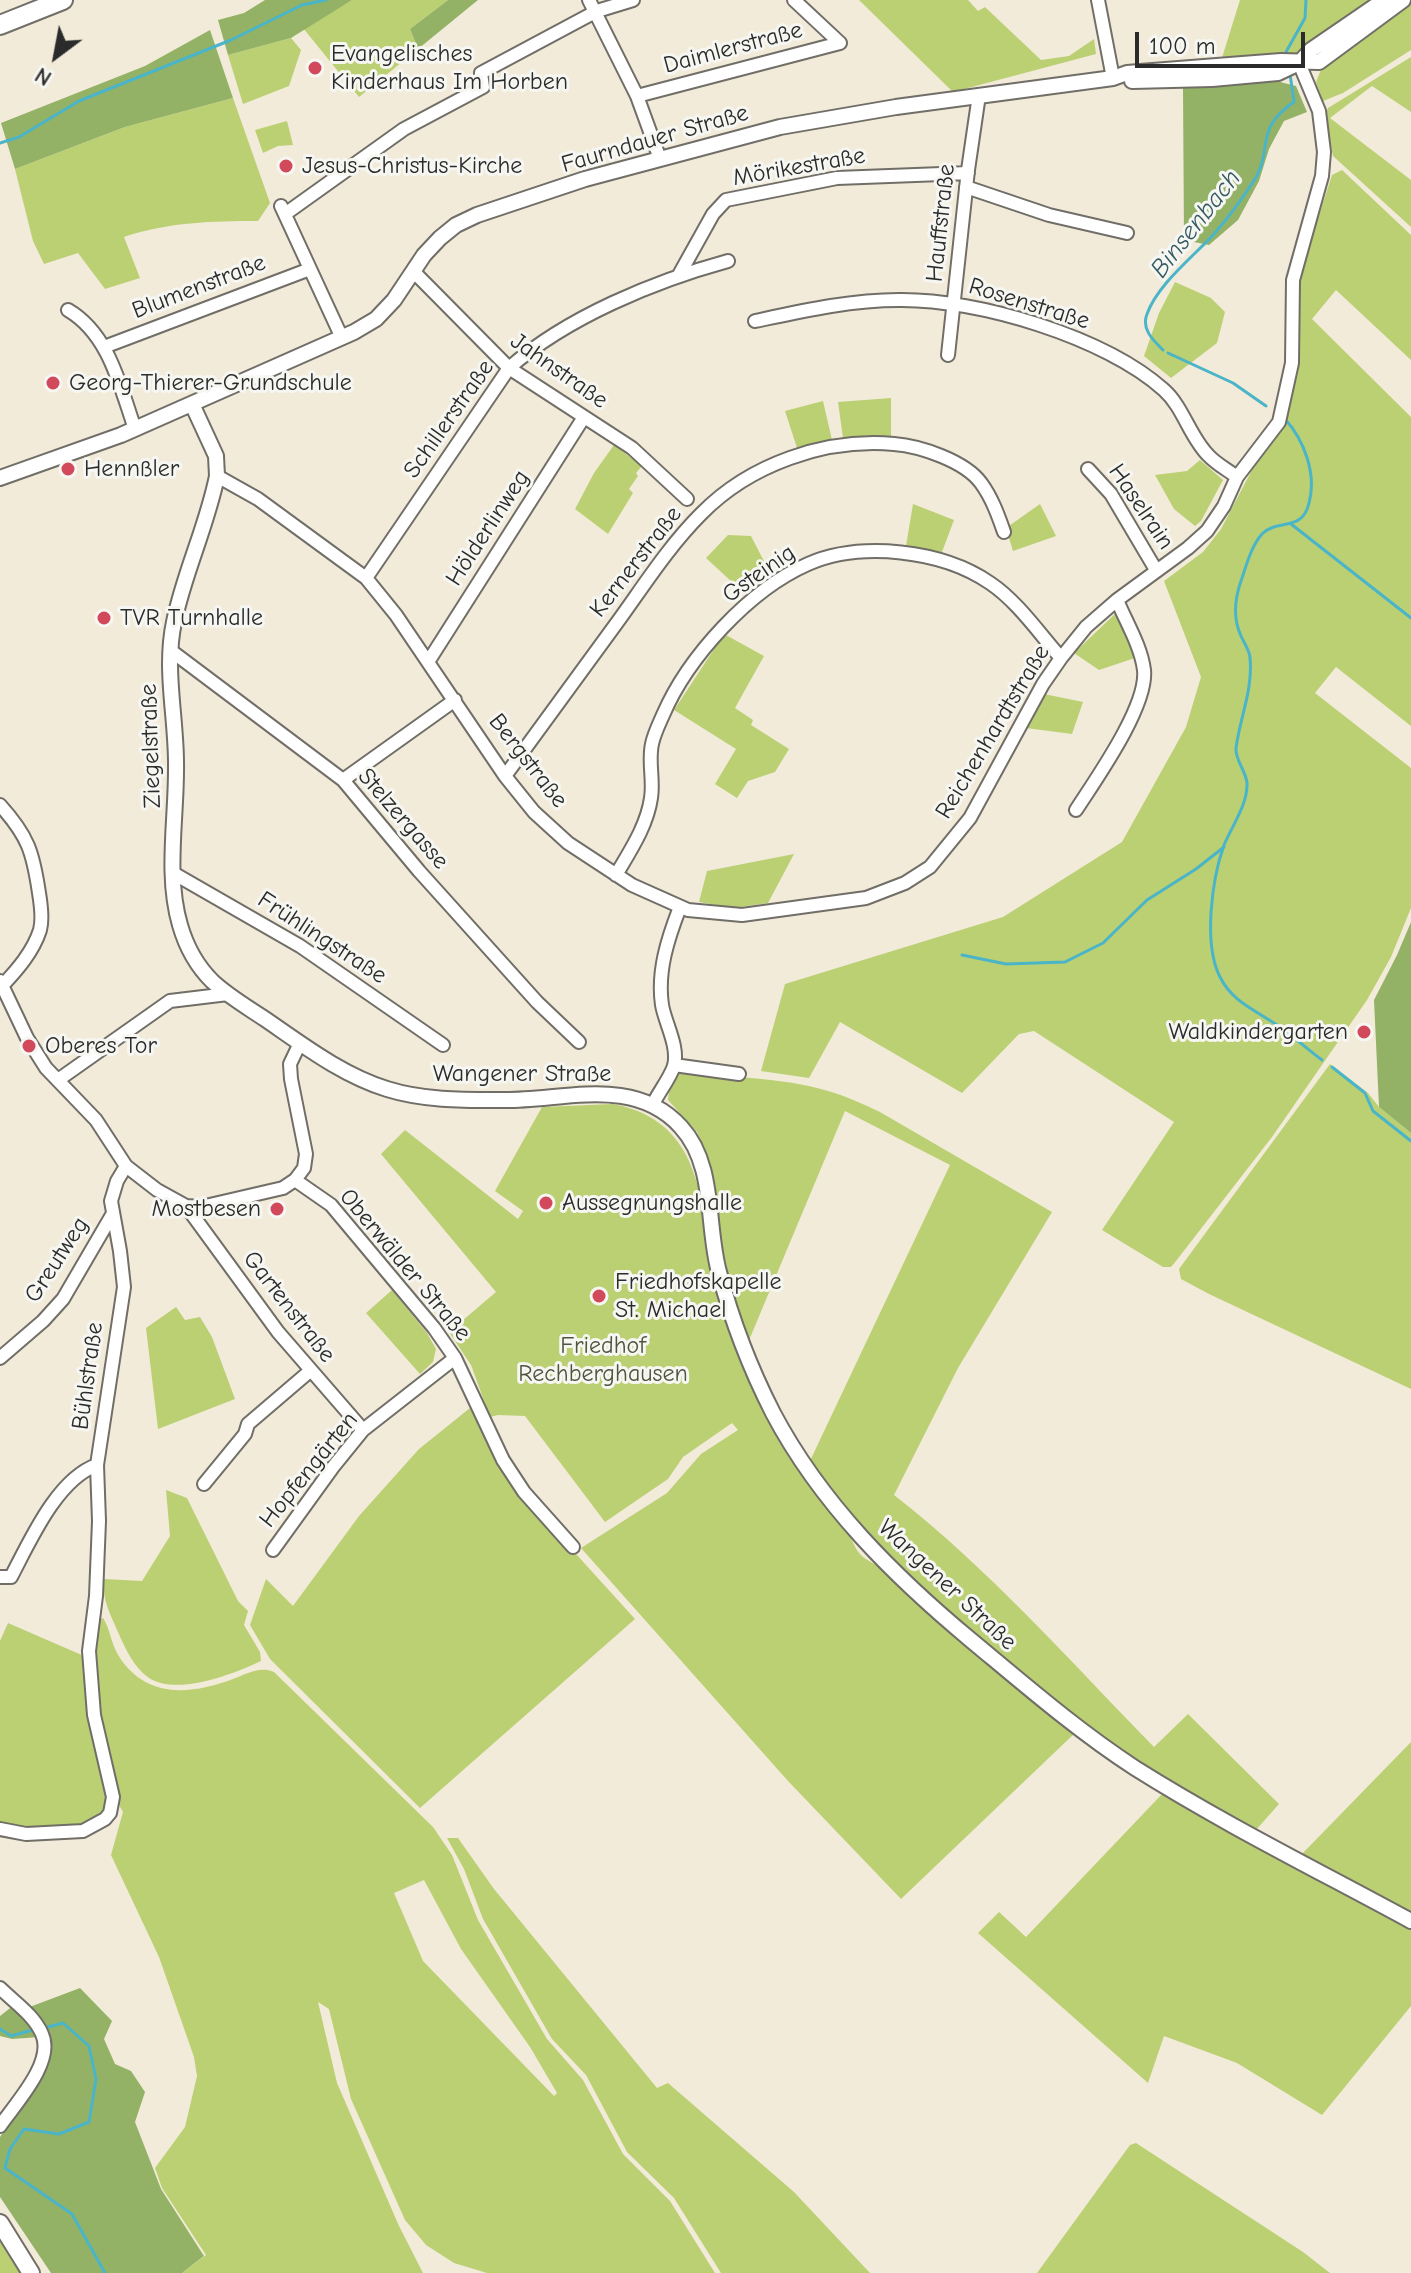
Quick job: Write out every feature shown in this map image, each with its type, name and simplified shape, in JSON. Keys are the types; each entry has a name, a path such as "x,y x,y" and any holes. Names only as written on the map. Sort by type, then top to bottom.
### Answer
{"main road":[{"path":"0,25 63,0"},
{"path":"0,2223 31,2273"}],"street":[{"path":"342,338 283,210 404,129 483,87 481,73 593,6 633,0"},
{"name":"Daimlerstraße","path":"637,96 840,43 794,0"},
{"path":"1098,0 1113,78"},
{"path":"1299,63 1311,50 1384,0"},
{"name":"Faurndauer Straße","path":"0,478 135,429 342,338 376,319 440,238 456,225 477,215 585,179 780,127 979,95 1113,78 1127,73 1281,61 1319,62 1403,0"},
{"path":"593,6 637,96 660,159"},
{"name":"Reichenhardtstraße","path":"680,907 742,915 819,906 866,898 905,883 930,867 970,818 1043,684 1086,627 1207,531 1224,506 1237,477 1279,422 1292,363 1293,280 1322,176 1324,152 1319,111 1299,63"},
{"name":"Hauffstraße","path":"948,355 979,95"},
{"name":"Mörikestraße","path":"679,275 713,214 726,200 837,178 968,173"},
{"path":"966,187 1049,215 1127,233"},
{"name":"Schillerstraße","path":"366,578 509,368 525,354 571,326 679,275 728,261"},
{"name":"Blumenstraße","path":"104,347 310,269"},
{"name":"Jahnstraße","path":"413,271 509,368 632,448 687,499"},
{"name":"Rosenstraße","path":"755,321 843,304 900,300 955,304 1071,335 1138,369 1167,393 1208,455 1237,477"},
{"path":"68,310 90,327 104,347 135,429"},
{"path":"192,404 216,456 217,476"},
{"name":"Hölderlinweg","path":"428,662 584,417"},
{"name":"Kernerstraße","path":"505,776 669,550 726,492 760,471 839,444 902,444 933,453 979,480 992,500 1004,532"},
{"name":"Haselrain","path":"1088,469 1111,494 1156,570"},
{"name":"Bergstraße","path":"217,476 258,499 366,578 396,615 505,776 534,812 559,835 616,875 680,907"},
{"name":"Ziegelstraße","path":"217,476 174,620 170,650 176,756 173,873 178,921 188,947 201,968 228,994 300,1043"},
{"name":"Gsteinig","path":"616,875 640,834 651,802 652,743 664,712 683,679 705,648 751,601 809,564 853,553 910,553 933,558 992,584 1061,658"},
{"path":"1076,810 1107,762 1142,694 1145,680 1141,654 1117,600"},
{"name":"Stelzergasse","path":"170,650 343,780 540,1006 579,1042"},
{"path":"343,780 455,700"},
{"path":"0,805 17,824 33,854 41,905 40,928 34,942 21,966 1,984 27,1038 46,1068 96,1120 126,1166 157,1190 186,1206 201,1207 230,1201 283,1188 295,1180 304,1168 306,1154 290,1064 300,1043"},
{"name":"Frühlingstraße","path":"173,873 300,946 443,1045"},
{"path":"653,1104 674,1065 670,1032 662,1004 661,974 669,936 680,907"},
{"path":"58,1080 170,1001 228,994"},
{"name":"Wangener Straße","path":"300,1043 362,1080 411,1095 509,1100 614,1094 653,1104 680,1126 699,1154 717,1264 742,1346 777,1421 817,1482 883,1560 936,1611 1017,1679 1135,1767 1411,1921"},
{"path":"674,1065 739,1074"},
{"name":"Bühlstraße","path":"0,1829 26,1834 83,1831 100,1823 110,1813 113,1797 94,1715 89,1682 89,1651 96,1596 97,1465 124,1287 111,1201 126,1166"},
{"name":"Oberwälder Straße","path":"295,1180 331,1205 434,1328 455,1358 503,1460 524,1492 573,1547"},
{"name":"Gartenstraße","path":"186,1206 278,1332 363,1430"},
{"name":"Greutweg","path":"0,1358 63,1299 112,1215"},
{"name":"Hopfengärten","path":"273,1550 363,1430 455,1358"},
{"path":"204,1484 245,1434 248,1424 310,1371"},
{"path":"0,1577 11,1577 54,1502 85,1470 97,1465"},
{"path":"0,1988 34,2020 44,2036 41,2067 0,2126"}],"green space":[{"path":"265,0 352,0 291,38 228,55 218,20 244,13"},
{"path":"352,0 448,0 410,29 418,49 359,97 303,28"},
{"path":"448,0 478,0 418,49 410,29"},
{"path":"859,0 968,0 978,11 985,7 1041,60 1069,56 1094,39 1096,54 953,92"},
{"path":"1240,0 1377,0 1296,56 1221,61"},
{"path":"1411,0 1411,50 1343,93 1323,101 1316,82 1322,67"},
{"path":"210,30 233,98 125,127 15,169 1,123 145,66"},
{"path":"291,38 301,50 289,86 243,104 228,55"},
{"path":"1411,57 1411,112 1372,86 1330,118 1411,180 1411,227 1333,156 1325,115 1328,108"},
{"path":"1276,81 1296,86 1307,112 1284,121 1269,149 1259,181 1238,220 1209,245 1184,240 1183,88"},
{"path":"233,98 270,203 258,221 174,225 124,237 140,278 105,289 78,253 44,264 33,241 15,169 125,127"},
{"path":"287,121 293,145 278,146 263,153 255,130"},
{"path":"1342,170 1411,235 1411,360 1336,290 1312,319 1411,417 1411,726 1336,667 1315,693 1411,768 1411,908 1391,957 1367,1000 1272,1137 1171,1267 1163,1267 1102,1230 1174,1122 1034,1031 1019,1034 962,1093 840,1022 809,1078 761,1071 785,984 1003,917 1122,842 1186,727 1201,677 1164,581 1203,552 1221,529 1253,468 1276,439 1287,414 1300,339 1300,274 1332,175"},
{"path":"1175,282 1211,298 1225,312 1217,343 1171,378 1144,356 1159,313"},
{"path":"891,398 891,436 843,438 838,402"},
{"path":"823,401 832,440 798,451 785,411"},
{"path":"614,445 642,466 629,489 633,493 608,534 575,509 594,473"},
{"path":"1200,460 1223,480 1201,521 1195,526 1174,509 1155,475 1187,471"},
{"path":"913,504 954,520 942,552 906,546"},
{"path":"1040,504 1056,536 1013,551 1006,528"},
{"path":"728,535 751,536 771,575 745,594 706,558"},
{"path":"1117,612 1135,658 1099,670 1074,653"},
{"path":"724,634 764,656 735,708 753,720 751,725 789,749 775,772 748,781 737,798 715,784 736,749 674,710"},
{"path":"1044,694 1083,702 1072,734 1026,728"},
{"path":"794,854 768,903 733,908 699,902 707,871"},
{"path":"1411,922 1411,1133 1379,1107 1374,1000"},
{"path":"1330,1064 1368,1093 1379,1107 1411,1133 1411,1389 1181,1279 1179,1269"},
{"path":"679,1073 773,1080 841,1095 880,1112 1052,1212 958,1368 894,1495 996,1585 1154,1747 1188,1714 1279,1804 1255,1831 1134,1761 957,1623 845,1510 809,1463 950,1165 845,1111 747,1345 731,1296 707,1158 697,1132 668,1100 672,1081"},
{"name":"Friedhof Rechberghausen","path":"612,1104 645,1114 663,1126 685,1153 703,1206 720,1300 741,1361 786,1444 845,1526 857,1550 865,1559 886,1570 1075,1733 901,1899 788,1781 581,1548 667,1493 701,1454 738,1430 732,1423 683,1457 668,1479 605,1522 525,1416 490,1417 471,1365 449,1332 496,1292 381,1154 405,1130 518,1219 523,1211 495,1191 542,1107"},
{"path":"392,1290 436,1349 433,1362 420,1374 366,1313"},
{"path":"176,1307 185,1320 200,1317 212,1337 235,1399 158,1429 146,1328"},
{"path":"470,1408 508,1479 635,1619 420,1808 270,1659 250,1625 266,1579 293,1606 359,1516 419,1449"},
{"path":"166,1490 187,1498 238,1601 248,1611 244,1625 260,1652 261,1661 221,1677 175,1685 149,1678 127,1651 107,1606 104,1579 142,1581 170,1536"},
{"path":"103,1618 117,1653 128,1668 153,1685 183,1690 216,1685 258,1670 274,1672 433,1827 452,1855 478,1920 547,2039 583,2080 623,2154 670,2201 715,2273 487,2273 454,2263 426,2245 405,2220 351,2099 329,2009 318,2002 337,2083 399,2226 423,2273 182,2273 206,2255 162,2188 155,2168 185,2127 197,2076 194,2057 159,1957 111,1855 123,1812 107,1758 95,1691 98,1620","holes":["424,1880 461,1949 530,2047 557,2093 554,2096 423,1961 394,1893"]},
{"path":"8,1623 84,1656 89,1711 106,1796 101,1814 82,1826 54,1830 0,1824 0,1641"},
{"path":"1411,1742 1411,1913 1301,1855"},
{"path":"1163,1793 1411,1928 1411,2006 1322,2115 1237,2063 1164,2036 1148,2083 978,1933 999,1912 1026,1937"},
{"path":"447,1838 458,1838 494,1889 657,2088 668,2083 794,2192 870,2273 721,2273 674,2198 627,2152 586,2075 552,2039 483,1919 464,1869"},
{"path":"80,1988 112,2021 104,2039 115,2064 131,2071 145,2092 135,2122 161,2189 204,2256 182,2273 51,2273 0,2197 0,2137 43,2069 47,2057 27,2008"},
{"path":"14,2005 40,2037 12,2039 0,2036 0,2016"},
{"path":"1136,2143 1303,2252 1330,2273 1037,2273 1130,2145"},
{"path":"0,2233 27,2273 0,2273"}],"waterway":[{"path":"0,143 19,137 79,101 231,40 302,5 326,0"},
{"name":"Binsenbach","path":"1286,52 1305,18 1306,0"},
{"name":"Binsenbach","path":"1163,350 1146,325 1152,303 1177,271 1219,228 1258,173 1273,122 1294,102 1290,74"},
{"name":"Binsenbach","path":"1168,353 1233,383 1266,406"},
{"name":"Binsenbach","path":"1285,419 1298,437 1307,458 1311,492 1306,512 1301,518 1268,529 1258,538 1238,592 1236,622 1249,653 1250,670 1236,748 1247,791 1220,859 1213,893 1211,930 1215,963 1225,985 1244,1004 1322,1060"},
{"path":"1291,524 1411,618"},
{"path":"962,955 1006,964 1065,962 1103,943 1147,900 1224,847"},
{"path":"1332,1067 1365,1093 1373,1111 1411,1141"},
{"path":"44,2028 63,2023 89,2046 96,2079 89,2122 59,2134 24,2129 10,2149 5,2168 72,2214 105,2273"},
{"path":"0,2029 11,2036 36,2029"}],"place":[{"name":"Evangelisches Kinderhaus Im Horben","path":"315,68"},
{"name":"Jesus-Christus-Kirche","path":"286,166"},
{"name":"Georg-Thierer-Grundschule","path":"53,383"},
{"name":"Hennßler","path":"68,469"},
{"name":"TVR Turnhalle","path":"104,618"},
{"name":"Waldkindergarten","path":"1364,1032"},
{"name":"Oberes Tor","path":"29,1046"},
{"name":"Aussegnungshalle","path":"546,1203"},
{"name":"Mostbesen","path":"277,1209"},
{"name":"Friedhofskapelle St. Michael","path":"599,1296"}]}
